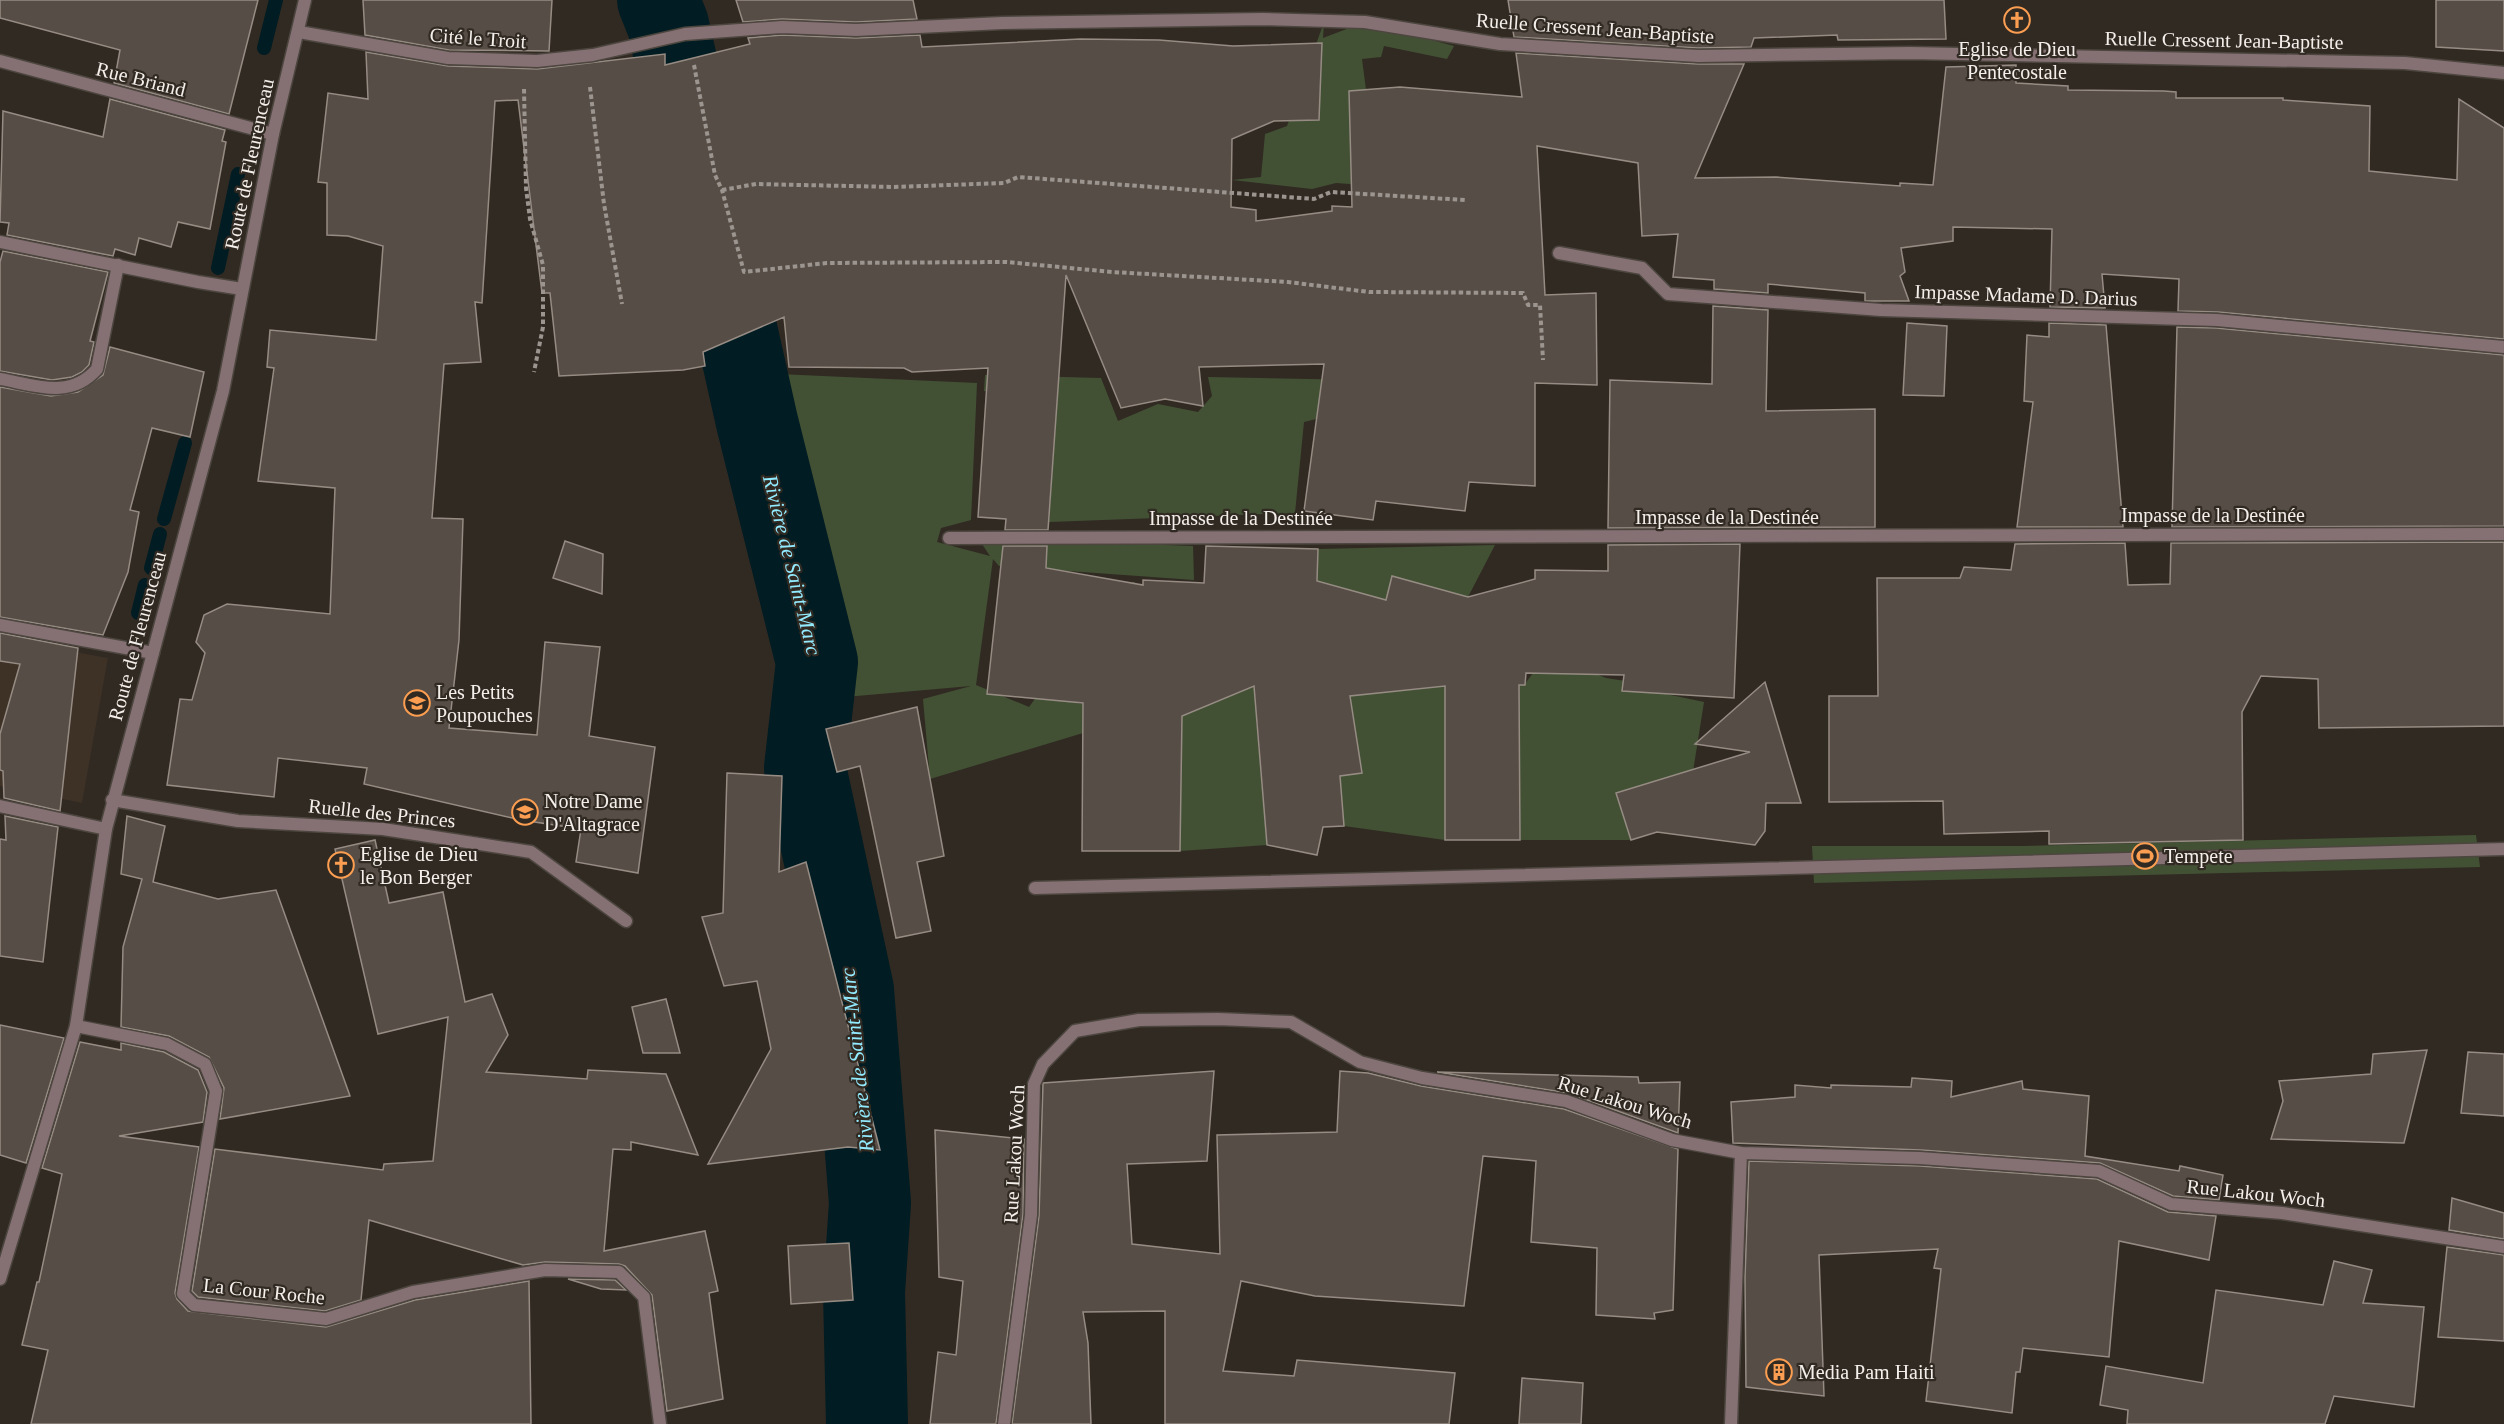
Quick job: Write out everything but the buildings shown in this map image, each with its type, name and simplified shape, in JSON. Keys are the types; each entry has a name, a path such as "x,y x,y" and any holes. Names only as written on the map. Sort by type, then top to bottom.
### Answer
{"street":[{"name":"Route de Fleurenceau","path":"0,1280 76,1026 112,800 223,391 273,134 305,0"},
{"name":"Ruelle Cressent Jean-Baptiste","path":"654,42 688,34 782,27 856,30 1002,23 1263,19 1365,22 1500,44 1698,56 1910,53 2405,63 2504,73"},
{"name":"Cité le Troit","path":"299,32 448,58 525,61 587,56 654,42"},
{"name":"Rue Briand","path":"0,61 273,134"},
{"path":"0,242 242,289"},
{"name":"Impasse Madame D. Darius","path":"1559,253 1642,268 1668,294 1881,310 2217,320 2504,347"},
{"path":"0,379 59,389 74,387 87,381 97,369 118,266"},
{"name":"Impasse de la Destinée","path":"949,538 2504,534"},
{"path":"0,625 111,643 153,653"},
{"name":"Ruelle des Princes","path":"112,800 238,821 383,829 531,852 626,921"},
{"path":"0,806 106,829"},
{"path":"1035,888 2504,849"},
{"name":"Rue Lakou Woch","path":"1005,1424 1031,1215 1034,1084 1043,1064 1076,1031 1139,1020 1218,1019 1291,1022 1360,1062 1422,1078 1566,1101 1672,1140 1741,1153 1920,1158 2099,1171 2171,1204 2282,1213 2504,1247"},
{"name":"La Cour Roche","path":"76,1026 167,1044 205,1064 216,1091 183,1294 194,1305 327,1319 413,1292 545,1270 619,1272 644,1297 660,1424"},
{"path":"1731,1424 1741,1153"}],"path":[{"path":"688,34 713,165 744,272 827,263 1007,262 1112,272 1288,282 1369,292 1523,293 1528,304 1540,304 1543,360"},
{"path":"587,56 604,204 622,304"},
{"path":"525,61 526,188 543,266 543,327 534,372"},
{"path":"722,190 756,184 894,187 1004,183 1018,177 1314,199 1331,192 1465,200"}],"shaded area":[{"path":"0,638 108,658 82,803 0,786"}],"green space":[{"path":"1324,22 1323,38 1365,22 1454,46 1447,59 1384,46 1381,57 1362,59 1366,90 1364,99 1459,192 1336,183 1312,189 1232,180 1261,177 1265,134 1287,126"},
{"path":"759,373 977,383 971,520 941,528 937,542 990,556 978,538 1193,546 1194,580 999,566 993,559 976,685 1029,707 1037,696 1087,705 1105,584 1135,582 1134,698 1181,695 1187,582 1204,584 1314,648 1318,549 1495,545 1468,597 1393,576 1386,600 1347,590 1461,681 1524,685 1533,673 1596,674 1606,678 1645,684 1666,694 1704,702 1683,835 1665,829 1631,840 1520,840 1519,702 1445,702 1445,840 1344,826 1305,714 1256,717 1267,845 1180,851 1174,734 1083,733 930,779 923,699 971,686 822,699 827,661"},
{"path":"985,375 1101,378 1118,421 1158,404 1198,412 1212,396 1208,377 1465,382 1304,422 1295,513 1049,522 1057,403 984,391"},
{"name":"Tempete","path":"2476,835 2480,867 1814,883 1812,846 2024,846"}],"waterway":[{"path":"264,48 276,0"},
{"name":"Rivière de Saint-Marc","path":"658,0 668,25 757,422 817,662 805,768 853,990 870,1203 864,1292 867,1424"},
{"path":"218,268 238,174"},
{"path":"164,519 185,443"},
{"path":"151,568 160,534"},
{"path":"138,613 145,585"}],"place":[{"name":"Eglise de Dieu Pentecostale","path":"2017,20"},
{"name":"Les Petits Poupouches","path":"417,703"},
{"name":"Notre Dame D'Altagrace","path":"525,812"},
{"name":"Tempete","path":"2145,856"},
{"name":"Eglise de Dieu le Bon Berger","path":"341,865"},
{"name":"Media Pam Haiti","path":"1779,1372"}]}
